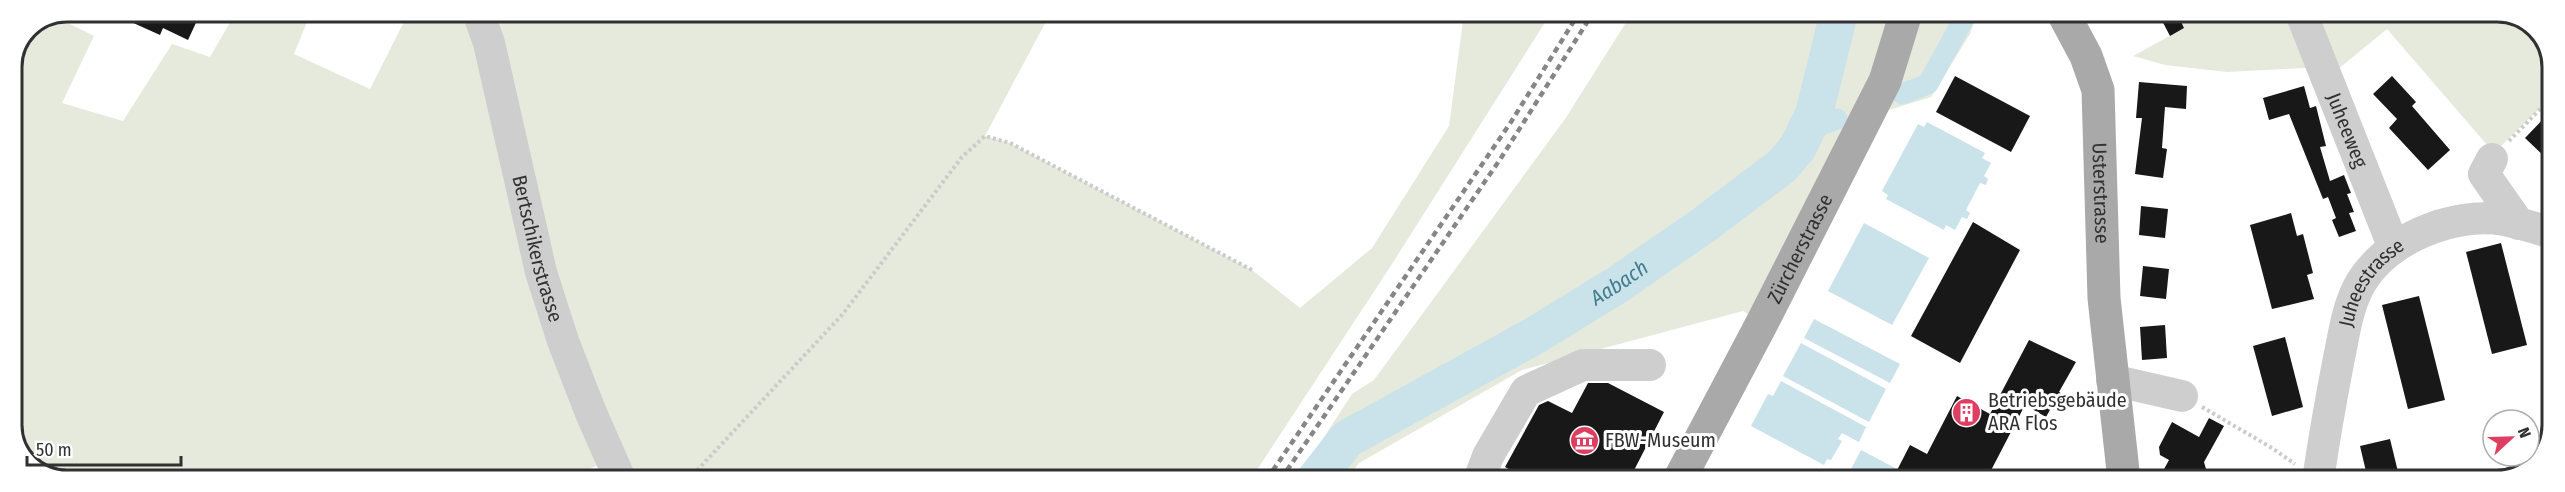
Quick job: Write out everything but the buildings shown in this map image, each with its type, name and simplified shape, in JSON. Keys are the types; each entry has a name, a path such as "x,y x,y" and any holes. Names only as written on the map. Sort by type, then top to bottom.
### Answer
{"main road":[{"name":"Zürcherstrasse","path":"1684,470 1885,81 1903,22"},
{"name":"Usterstrasse","path":"2068,22 2086,56 2098,90 2104,298 2123,470"}],"street":[{"name":"Bertschikerstrasse","path":"481,22 489,44 541,272 563,341 616,470"},
{"name":"Juheeweg","path":"2305,22 2394,248"},
{"path":"2492,159 2484,174 2519,224"},
{"name":"Juheestrasse","path":"2310,470 2326,424 2348,310 2359,285 2376,263 2394,248 2445,224 2475,219 2503,220 2542,230"},
{"path":"1483,470 1488,456 1526,391 1583,365 1650,365"},
{"path":"2112,380 2182,396"}],"path":[{"path":"2492,159 2542,107"},
{"path":"697,470 842,315 962,157 985,136 1010,143 1252,270"},
{"path":"2182,396 2228,421 2304,470"}],"shaded area":[{"path":"66,22 94,36 62,103 123,121 172,44 210,57 230,22 307,22 294,54 370,89 404,22 1046,22 985,136 1010,143 1252,270 1300,308 1372,248 1449,126 1463,22 1545,22 1392,264 1257,470 616,470 611,459 587,470 67,470 50,466 30,450 23,428 22,67 26,50 30,42 42,30 58,23"},
{"path":"1626,22 1974,22 1970,34 1931,97 1866,117 1762,323 1743,311 1522,370 1359,463 1354,470 1303,470 1352,394 1374,380 1565,119"},
{"path":"2181,22 2507,23 2520,28 2535,42 2539,50 2542,58 2542,106 2494,153 2387,29 2326,79 2322,67 2227,72 2165,65 2133,56 2184,28"}],"water":[{"path":"1927,122 1985,153 1982,158 1991,163 1984,176 1988,179 1986,185 1980,183 1966,210 1970,213 1967,219 1962,217 1955,230 1946,225 1944,230 1886,199 1888,195 1882,191 1918,124 1924,127"},
{"path":"1864,223 1929,258 1892,325 1828,291"},
{"path":"1814,319 1900,364 1890,383 1804,338"},
{"path":"1801,343 1886,389 1869,422 1783,376"},
{"path":"1781,381 1866,427 1859,442 1842,433 1838,439 1842,441 1831,460 1827,459 1824,465 1751,426 1768,394 1773,396"},
{"path":"1861,450 1897,469 1897,470 1851,470"}],"waterway":[{"name":"Aabach","path":"1323,470 1347,439 1534,336 1617,285 1705,224 1782,166 1798,147 1814,114 1837,22"},
{"path":"1902,94 1928,84 1962,22"},
{"path":"1809,129 1837,119"}],"railway":[{"path":"1273,470 1511,122 1573,22"},
{"path":"1287,470 1501,158 1587,22"}],"place":[{"name":"Betriebsgebäude ARA Flos","path":"1967,412"},
{"name":"FBW-Museum","path":"1584,440"}]}
